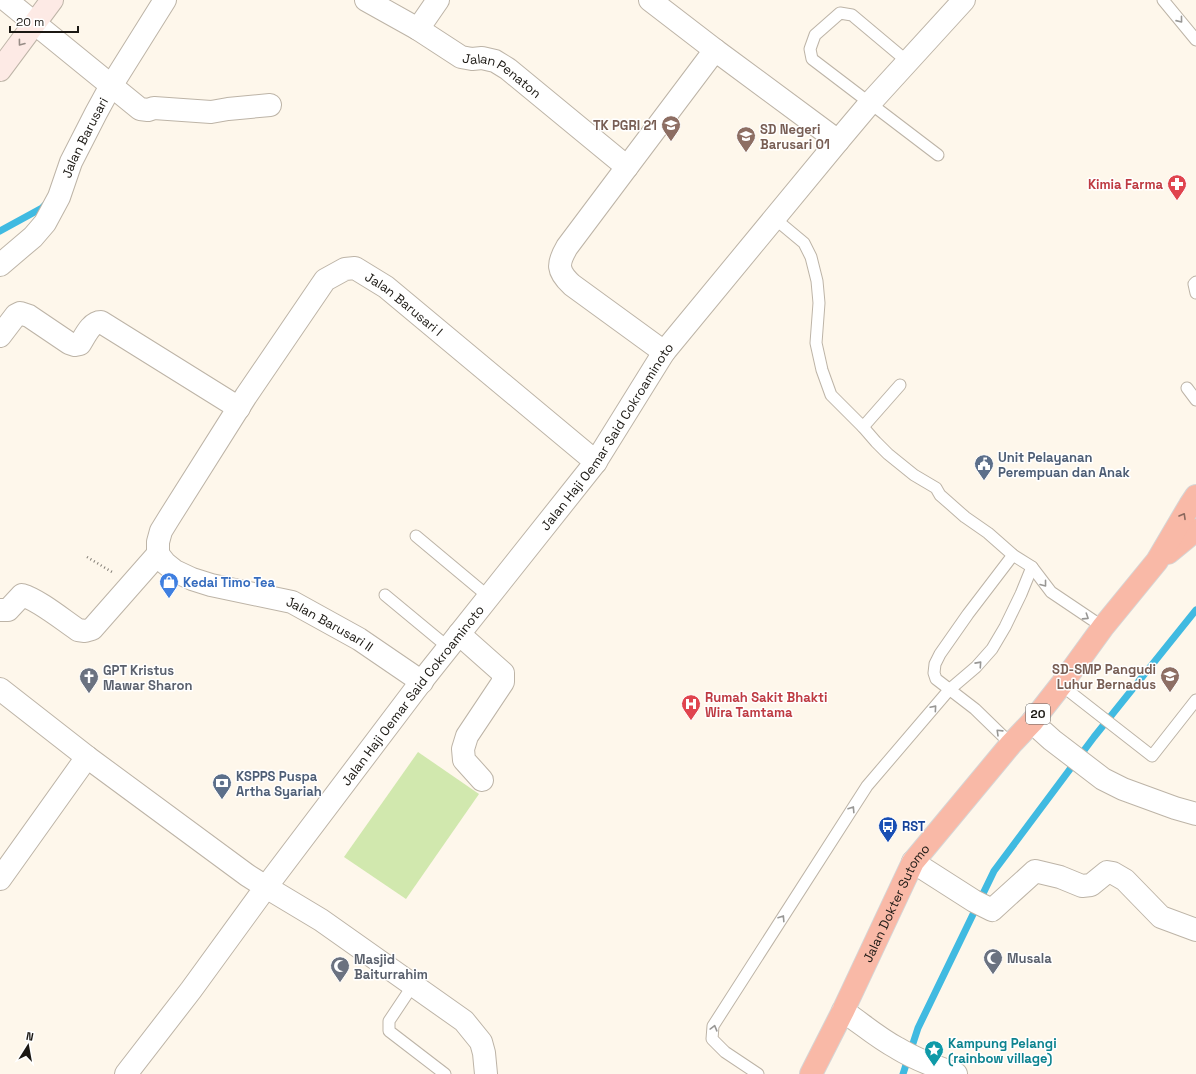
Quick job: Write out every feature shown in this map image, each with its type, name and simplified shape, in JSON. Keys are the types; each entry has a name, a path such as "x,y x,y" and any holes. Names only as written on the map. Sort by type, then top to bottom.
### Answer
{"highway":[{"name":"Jalan Dokter Sutomo","path":"1158,562 1196,496"},
{"name":"Jalan Dokter Sutomo","path":"811,1074 913,862 1011,744 1032,722 1062,685 1103,627 1158,562 1196,530"}],"street":[{"name":"Jalan Barusari","path":"0,264 33,237 45,223 86,131 118,91 6,0"},
{"path":"0,70 52,0"},
{"path":"165,0 118,91 140,109 148,110 154,108 210,112 270,105"},
{"name":"Jalan Penaton","path":"366,0 418,29 461,57 472,59 482,58 494,61 508,69 627,167"},
{"path":"418,29 438,0"},
{"path":"650,0 838,141"},
{"name":"Jalan Haji Oemar Said Cokroaminoto","path":"126,1074 191,990 268,885 422,682 596,462 664,352 870,103 964,0"},
{"path":"664,352 572,285 560,270 560,259 567,247 715,50"},
{"name":"Jalan Barusari I","path":"158,554 158,542 161,531 239,408 325,280 345,269 355,268 386,287 596,462"},
{"path":"0,336 16,315 20,313 29,316 69,343 75,345 80,344 96,322 101,322 239,408"},
{"path":"0,610 8,610 22,596 28,597 78,630 85,631 92,629 158,554"},
{"name":"Jalan Barusari II","path":"158,554 165,563 175,571 192,579 211,585 292,602 359,639 422,682"},
{"path":"454,641 503,673 503,682 467,736 463,749 464,760 482,780"},
{"path":"0,689 87,757 246,875 334,920 386,952 466,1010 481,1024 489,1035 490,1074"},
{"path":"1032,722 1052,740 1103,779 1175,808 1196,814"},
{"path":"0,879 87,757"},
{"path":"913,862 935,874 983,905 1035,871 1060,877 1082,886 1091,885 1107,872 1113,873 1125,880 1161,917 1196,930"},
{"path":"268,885 321,920 464,1022 481,1042 484,1053 486,1074"},
{"path":"843,1010 881,1039 947,1073"}],"lane":[{"path":"1163,0 1196,40"},
{"path":"908,62 852,15 840,13 815,35 810,49 812,59 938,155"},
{"path":"774,218 804,243 811,257 817,281 819,303 816,343 822,370 831,395 888,454 914,475 936,488 940,495 955,508 1013,555 1032,567 1051,592 1103,627"},
{"path":"1196,282 1194,284 1196,294"},
{"path":"863,427 900,385"},
{"path":"1187,388 1196,400"},
{"path":"416,536 489,597"},
{"path":"1011,744 975,709 936,679 934,673 940,654 968,614 1013,555"},
{"path":"758,1074 725,1052 712,1039 713,1026 867,786 949,690 976,667 992,649 1022,594 1032,567"},
{"path":"384,595 454,641"},
{"path":"1062,685 1152,756 1196,700"},
{"path":"413,985 389,1021 389,1031 445,1074"}],"path":[{"path":"87,557 131,584"}],"green space":[{"path":"418,752 479,794 406,899 344,857"}],"waterway":[{"path":"0,231 42,208 46,204"},
{"path":"903,1074 918,1028 994,871 1094,737 1196,610"}],"place":[{"name":"TK PGRI 21","path":"671,142"},
{"name":"SD Negeri Barusari 01","path":"746,153"},
{"name":"Kimia Farma","path":"1177,201"},
{"name":"Unit Pelayanan Perempuan dan Anak","path":"984,481"},
{"name":"Kedai Timo Tea","path":"169,599"},
{"name":"SD-SMP Pangudi Luhur Bernadus","path":"1170,693"},
{"name":"GPT Kristus Mawar Sharon","path":"89,694"},
{"name":"Rumah Sakit Bhakti Wira Tamtama","path":"691,721"},
{"name":"KSPPS Puspa Artha Syariah","path":"222,800"},
{"name":"RST","path":"888,843"},
{"name":"Musala","path":"993,975"},
{"name":"Masjid Baiturrahim","path":"340,983"},
{"name":"Kampung Pelangi (rainbow village)","path":"934,1067"}]}
